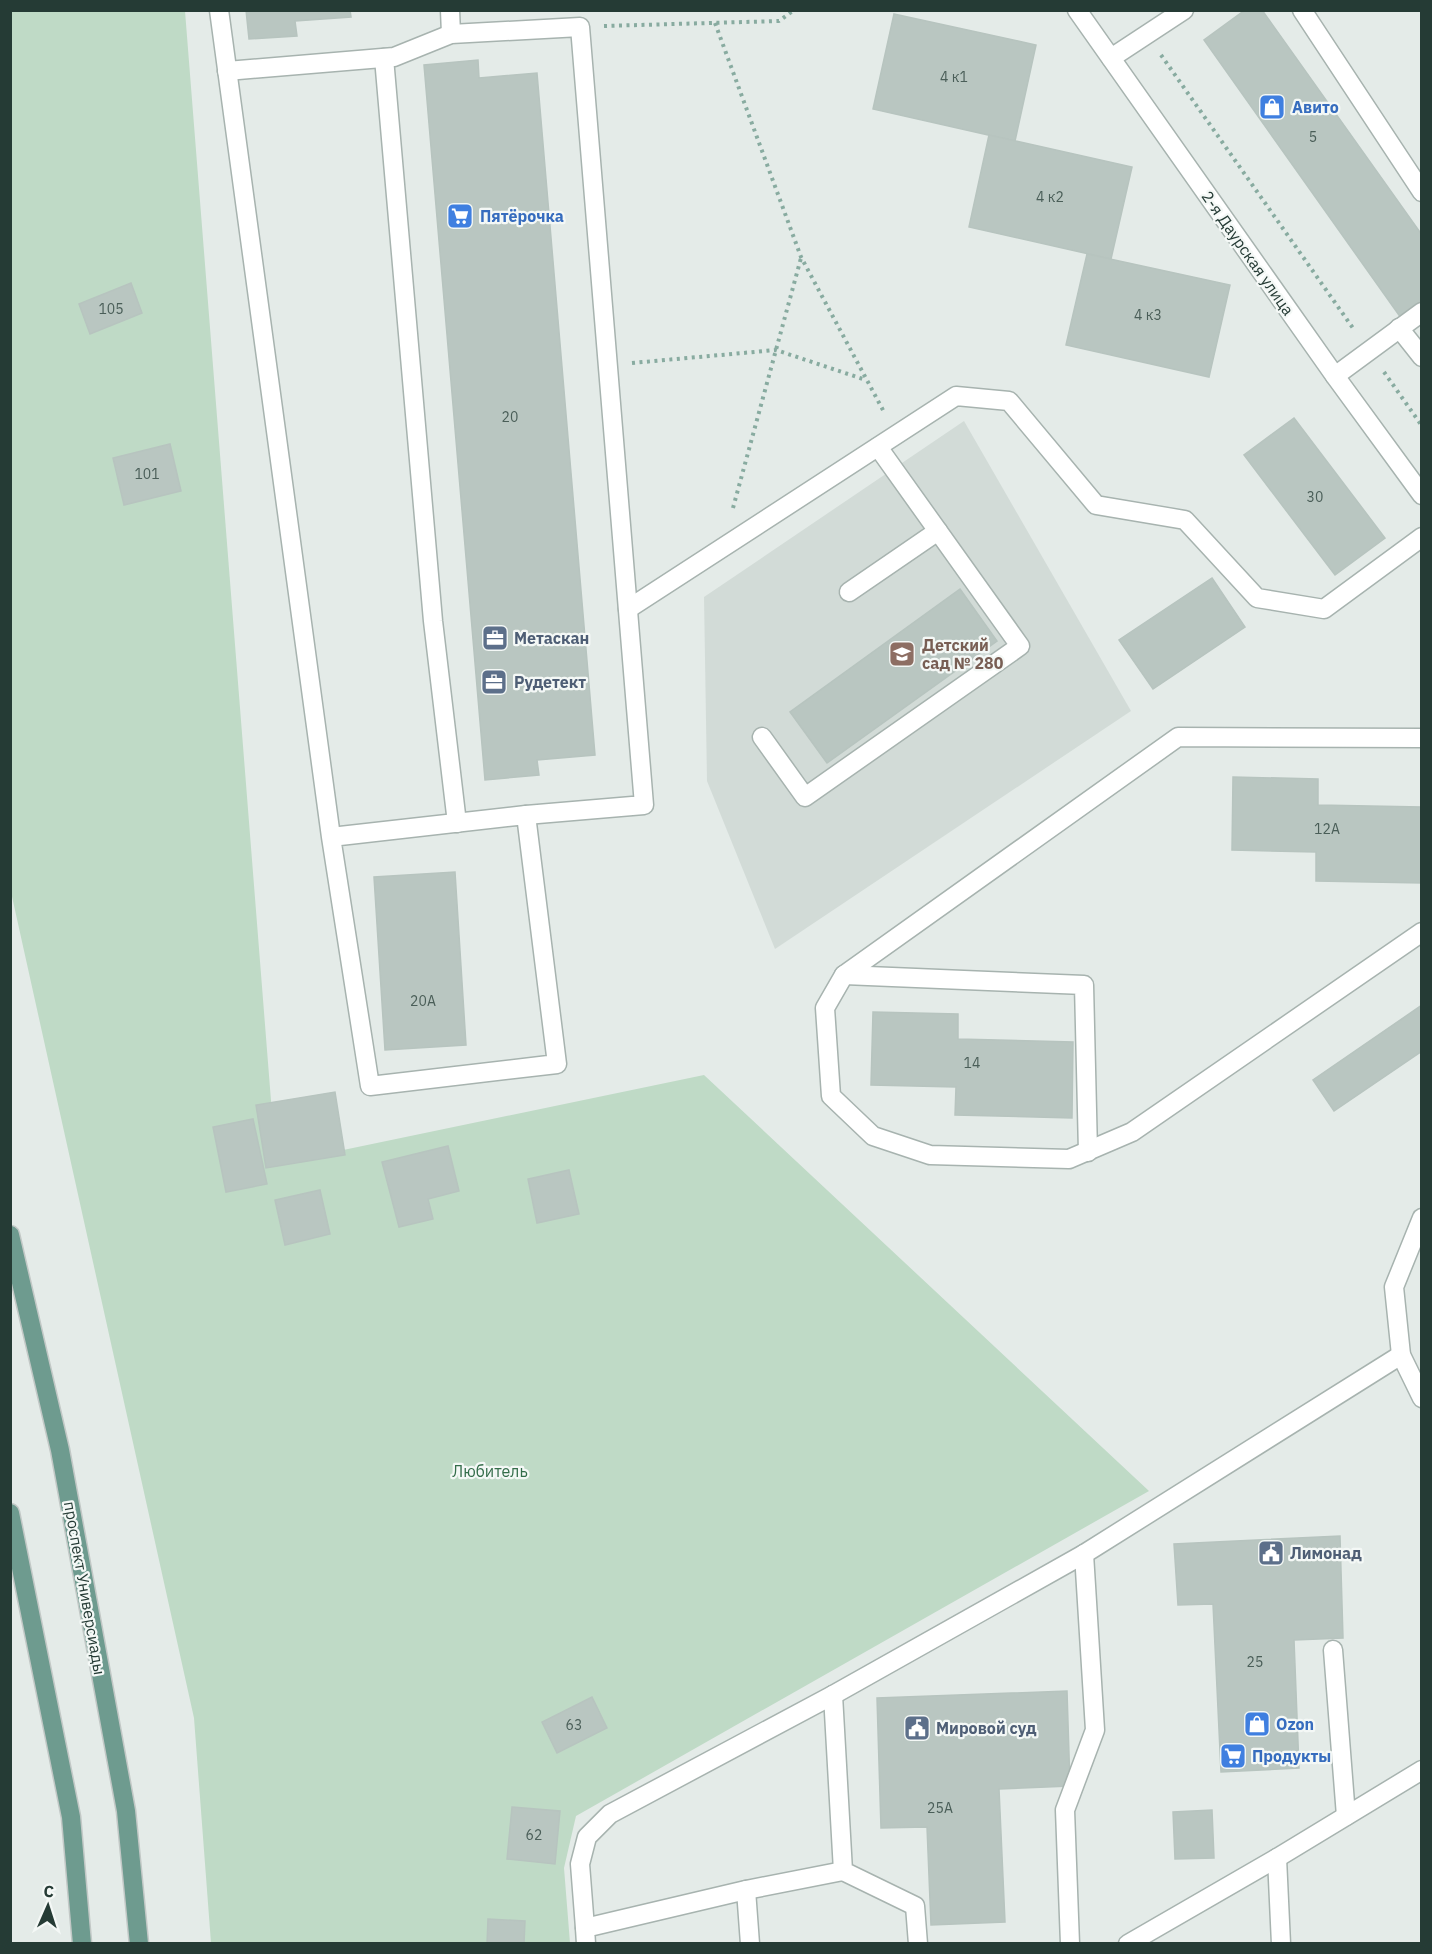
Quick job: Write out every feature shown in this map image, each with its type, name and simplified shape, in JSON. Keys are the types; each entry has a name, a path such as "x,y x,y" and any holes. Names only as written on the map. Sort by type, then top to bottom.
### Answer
{"main road":[{"name":"проспект Универсиады","path":"10,1235 60,1450 124,1799 139,1944"},
{"path":"10,1513 13,1540 71,1816 82,1944"}],"street":[{"path":"219,10 331,837 370,1086 557,1064 526,815"},
{"path":"450,10 451,34"},
{"name":"2-я Даурская улица","path":"1077,10 1335,376 1422,495"},
{"path":"1111,58 1184,10"},
{"path":"1302,10 1422,192"},
{"path":"227,71 394,57 451,34 580,27 644,805 526,815 331,837"},
{"path":"384,58 433,621 457,823"},
{"path":"1335,376 1422,312"},
{"path":"1400,328 1422,357"},
{"path":"628,609 956,396 1009,400 1096,506 1185,519 1257,598 1324,609 1422,537"},
{"path":"762,736 805,797 1020,646 878,447"},
{"path":"849,592 938,531"},
{"path":"1422,738 1178,737 844,975 825,1008 831,1096 873,1136 930,1155 1069,1159 1132,1132 1422,932"},
{"path":"844,975 1084,986 1088,1152"},
{"path":"1422,1218 1394,1287 1401,1355 1422,1398"},
{"path":"918,1944 915,1906 843,1871 746,1890 586,1936 580,1864 587,1837 610,1814 833,1695 1084,1554 1401,1355"},
{"path":"1070,1944 1065,1810 1095,1730 1084,1554"},
{"path":"1333,1650 1346,1816"},
{"path":"833,1695 843,1871"},
{"path":"1132,1943 1422,1770"},
{"path":"1277,1858 1281,1944"},
{"path":"746,1890 750,1944"}],"path":[{"path":"580,27 779,21 794,10"},
{"path":"715,23 801,257 896,435"},
{"path":"1147,35 1422,426"},
{"path":"723,548 801,257"},
{"path":"608,365 776,350 867,380"}],"shaded area":[{"name":"Детский сад № 280","path":"964,421 1131,711 775,949 707,781 704,597"}],"green space":[{"name":"Любитель","path":"10,11 185,11 276,1164 704,1075 1149,1491 576,1816 564,1868 570,1943 211,1943 194,1718 11,892"}],"building":[{"path":"246,10 350,10 351,17 295,21 297,36 249,39"},
{"path":"1245,10 1262,10 1422,235 1422,304 1401,318 1204,40"},
{"path":"894,14 1036,45 1015,141 873,109"},
{"path":"478,60 479,78 537,73 595,755 537,760 539,775 485,780 424,65"},
{"path":"989,135 1132,167 1111,259 969,227"},
{"path":"1087,254 1230,285 1209,377 1066,345"},
{"path":"131,283 142,313 90,334 79,304"},
{"path":"1294,418 1385,538 1335,575 1244,455"},
{"path":"170,444 181,491 124,505 113,458"},
{"path":"1212,578 1245,627 1153,689 1119,640"},
{"path":"960,589 997,641 827,763 790,712"},
{"path":"1233,777 1318,779 1318,805 1422,807 1422,883 1316,881 1316,852 1232,850"},
{"path":"455,872 466,1045 385,1050 374,877"},
{"path":"1422,1005 1422,1051 1334,1111 1313,1080"},
{"path":"873,1012 958,1014 958,1039 1073,1042 1072,1118 955,1115 956,1087 871,1085"},
{"path":"335,1092 345,1155 266,1168 256,1105"},
{"path":"253,1119 267,1184 226,1192 213,1127"},
{"path":"448,1146 459,1191 428,1199 433,1219 399,1227 382,1162"},
{"path":"569,1170 579,1214 537,1223 528,1179"},
{"path":"320,1190 330,1234 285,1245 275,1200"},
{"path":"1340,1536 1343,1638 1294,1640 1299,1768 1221,1772 1213,1604 1178,1605 1174,1544"},
{"path":"1067,1691 1070,1786 999,1789 1005,1922 931,1925 927,1827 881,1828 877,1698"},
{"path":"592,1697 607,1728 557,1753 542,1722"},
{"path":"512,1807 560,1811 555,1864 507,1859"},
{"path":"1212,1810 1214,1858 1175,1859 1173,1812"},
{"path":"488,1919 525,1921 524,1944 487,1944"}],"place":[{"name":"Авито","path":"1272,107"},
{"name":"Пятёрочка","path":"460,216"},
{"name":"Метаскан","path":"495,638"},
{"name":"Детский сад № 280","path":"902,654"},
{"name":"Рудетект","path":"494,682"},
{"name":"Лимонад","path":"1271,1553"},
{"name":"Ozon","path":"1257,1724"},
{"name":"Мировой суд","path":"917,1728"},
{"name":"Продукты","path":"1233,1756"}]}
